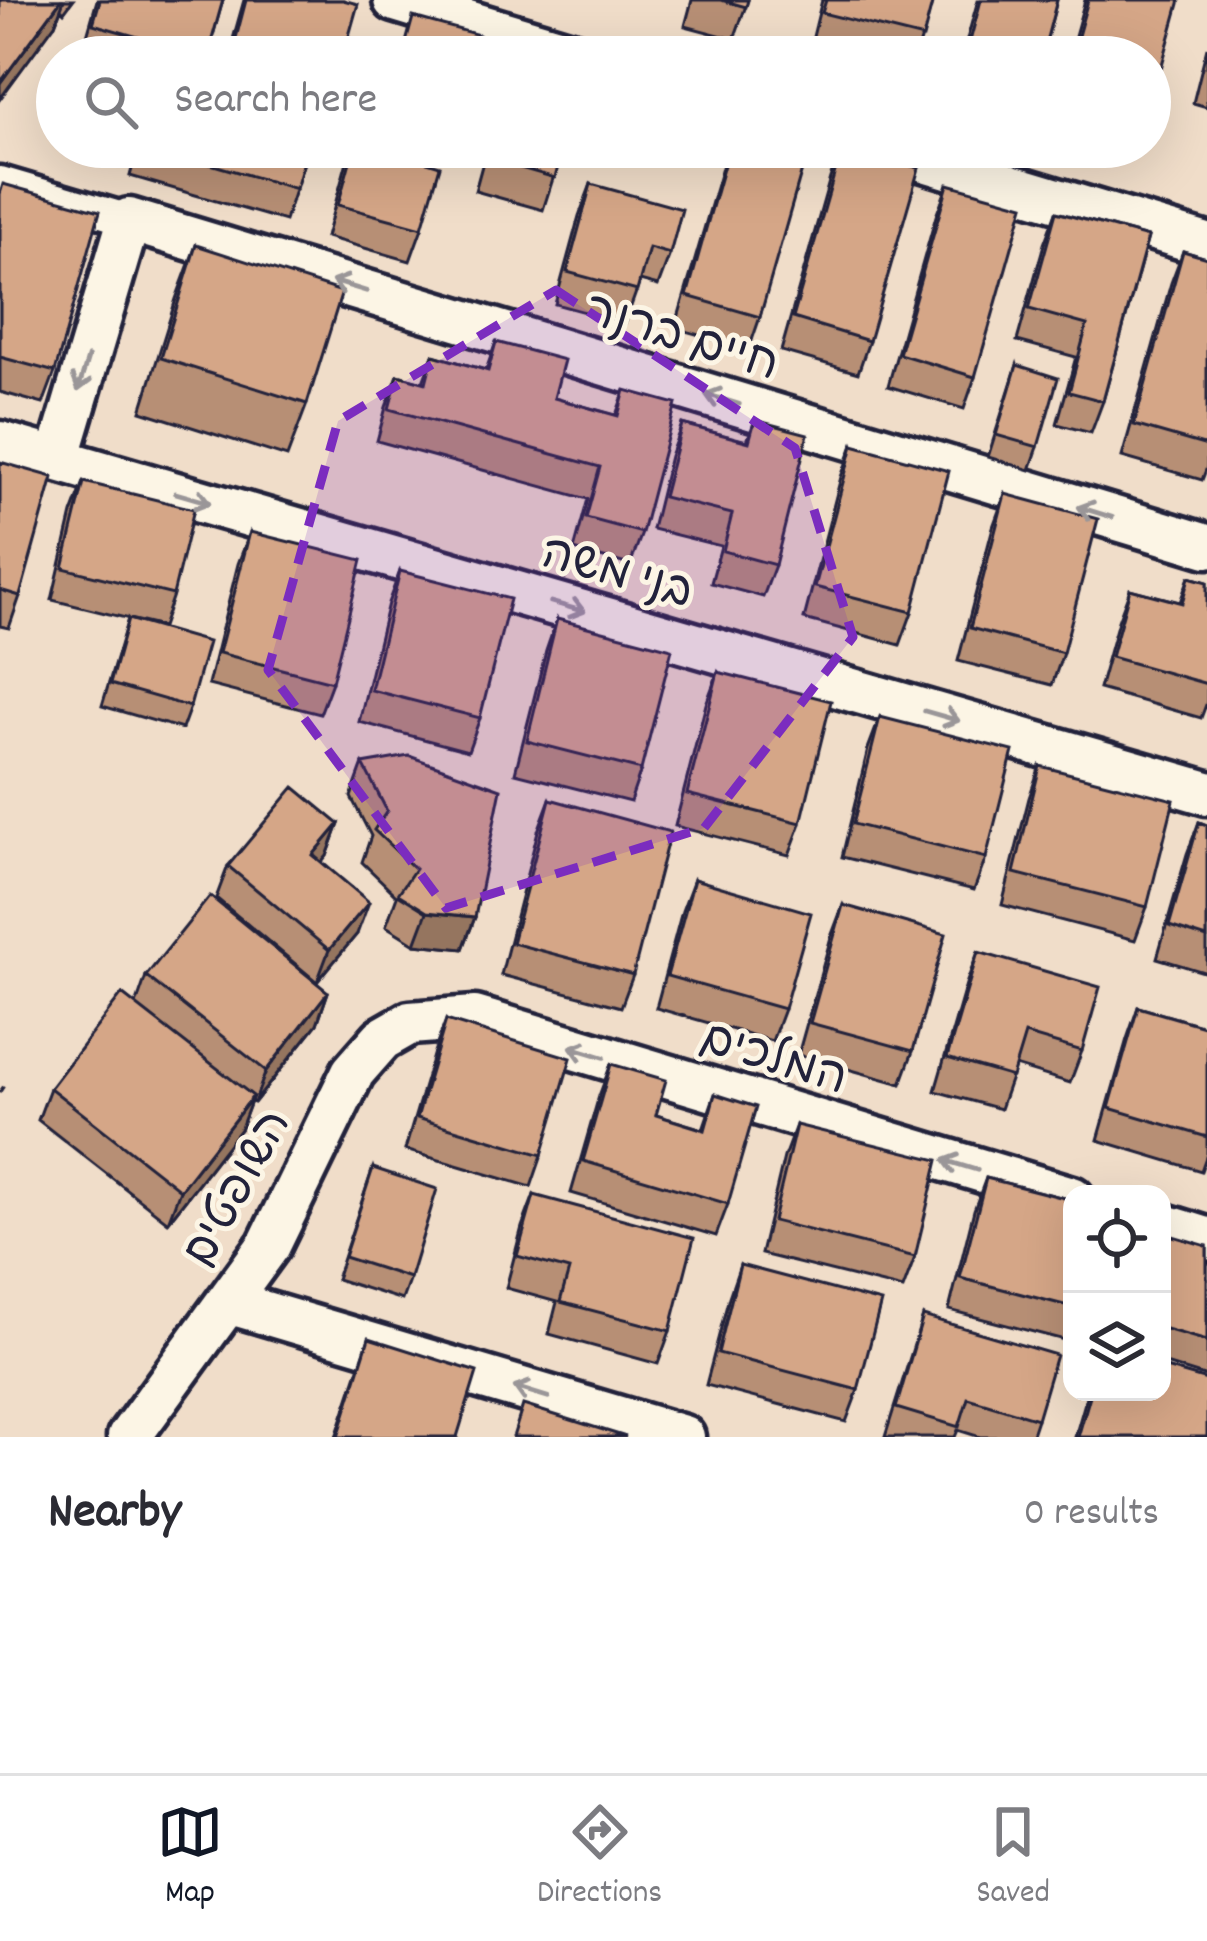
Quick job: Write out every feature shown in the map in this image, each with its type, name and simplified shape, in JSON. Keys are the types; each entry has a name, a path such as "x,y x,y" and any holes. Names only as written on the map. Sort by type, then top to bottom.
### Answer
{"street":[{"path":"395,0 514,36"},
{"path":"951,168 1207,245"},
{"name":"חיים ברנר","path":"0,182 1207,546"},
{"path":"58,459 129,220"},
{"name":"בני משה","path":"0,442 1207,793"},
{"name":"המלכים","path":"446,1018 476,1018 1063,1195"},
{"name":"השופטים","path":"129,1437 269,1245 353,1072 382,1039 410,1023 446,1018"},
{"path":"1171,1229 1207,1239"},
{"path":"228,1302 683,1437"}],"path":[{"path":"0,1089 9,1095"}],"highlighted area":[{"path":"556,290 795,448 853,637 704,828 446,908 268,670 338,421"}],"building":[{"path":"0,0 61,0 0,83"},
{"path":"100,0 223,0 213,36 134,36 93,24"},
{"path":"246,0 358,4 349,36 237,36"},
{"path":"721,0 748,0 746,7"},
{"path":"826,0 933,0 924,36 822,13"},
{"path":"981,0 1057,0 1048,36 971,36"},
{"path":"1088,0 1180,0 1170,36 1078,36"},
{"path":"413,17 479,35 479,36 408,36"},
{"path":"224,168 302,168 296,189"},
{"path":"348,168 439,168 422,228 338,205"},
{"path":"520,168 558,168 555,178"},
{"path":"723,168 803,168 760,317 687,296"},
{"path":"836,168 919,168 869,341 793,318"},
{"path":"3,184 100,211 55,372 0,357"},
{"path":"591,184 682,209 670,254 649,248 637,291 567,272"},
{"path":"948,184 1024,205 975,377 899,354"},
{"path":"1056,212 1148,237 1103,401 1069,392 1087,325 1029,309"},
{"path":"196,245 342,292 307,404 161,358"},
{"path":"1183,251 1207,258 1207,446 1134,425"},
{"path":"496,342 564,360 554,398 618,416 625,390 676,404 642,533 586,518 600,467 389,409 398,375 426,383 433,355 488,371"},
{"path":"1017,365 1058,378 1038,447 996,435"},
{"path":"755,420 808,434 775,565 723,551 732,514 663,497 682,424 749,442"},
{"path":"853,445 949,471 912,612 815,587"},
{"path":"0,462 53,477 20,596 0,590"},
{"path":"84,482 194,509 173,595 63,568"},
{"path":"1005,494 1098,519 1063,653 970,628"},
{"path":"250,532 362,560 332,682 219,653"},
{"path":"400,571 510,599 480,718 371,690"},
{"path":"1189,577 1207,582 1207,684 1111,657 1130,589 1182,603"},
{"path":"128,619 208,642 190,707 110,684"},
{"path":"557,619 672,649 641,770 527,741"},
{"path":"718,672 831,701 801,823 687,794"},
{"path":"880,717 1013,751 986,858 853,824"},
{"path":"409,756 501,789 475,917 427,912 398,894 415,869 374,830 387,811 363,764"},
{"path":"1040,766 1174,800 1147,907 1014,873"},
{"path":"294,787 339,824 313,855 369,902 329,950 228,866"},
{"path":"550,799 670,832 633,975 512,943"},
{"path":"1199,822 1207,825 1207,938 1169,926"},
{"path":"694,879 811,913 784,1009 667,976"},
{"path":"210,896 328,992 266,1071 146,976"},
{"path":"843,905 946,934 913,1051 810,1023"},
{"path":"978,952 1100,987 1082,1051 1025,1034 1012,1077 947,1058"},
{"path":"122,994 253,1096 180,1190 50,1088"},
{"path":"1138,1007 1207,1027 1207,1137 1109,1108"},
{"path":"446,1020 571,1058 542,1155 417,1118"},
{"path":"611,1064 666,1080 656,1115 705,1130 715,1094 756,1107 728,1204 583,1161"},
{"path":"796,1125 938,1160 915,1257 773,1221"},
{"path":"373,1168 437,1189 410,1278 344,1257"},
{"path":"986,1178 1063,1198 1063,1305 960,1278"},
{"path":"534,1195 694,1238 670,1331 560,1302 569,1270 517,1256"},
{"path":"1171,1235 1207,1246 1207,1341 1171,1331"},
{"path":"740,1265 881,1302 858,1390 718,1353"},
{"path":"923,1316 1056,1355 1037,1419 968,1398 959,1427 896,1408"},
{"path":"369,1338 477,1372 457,1437 338,1437"},
{"path":"1171,1370 1207,1380 1207,1437 1078,1437 1088,1401 1171,1401"},
{"path":"523,1405 626,1437 513,1437"}]}
